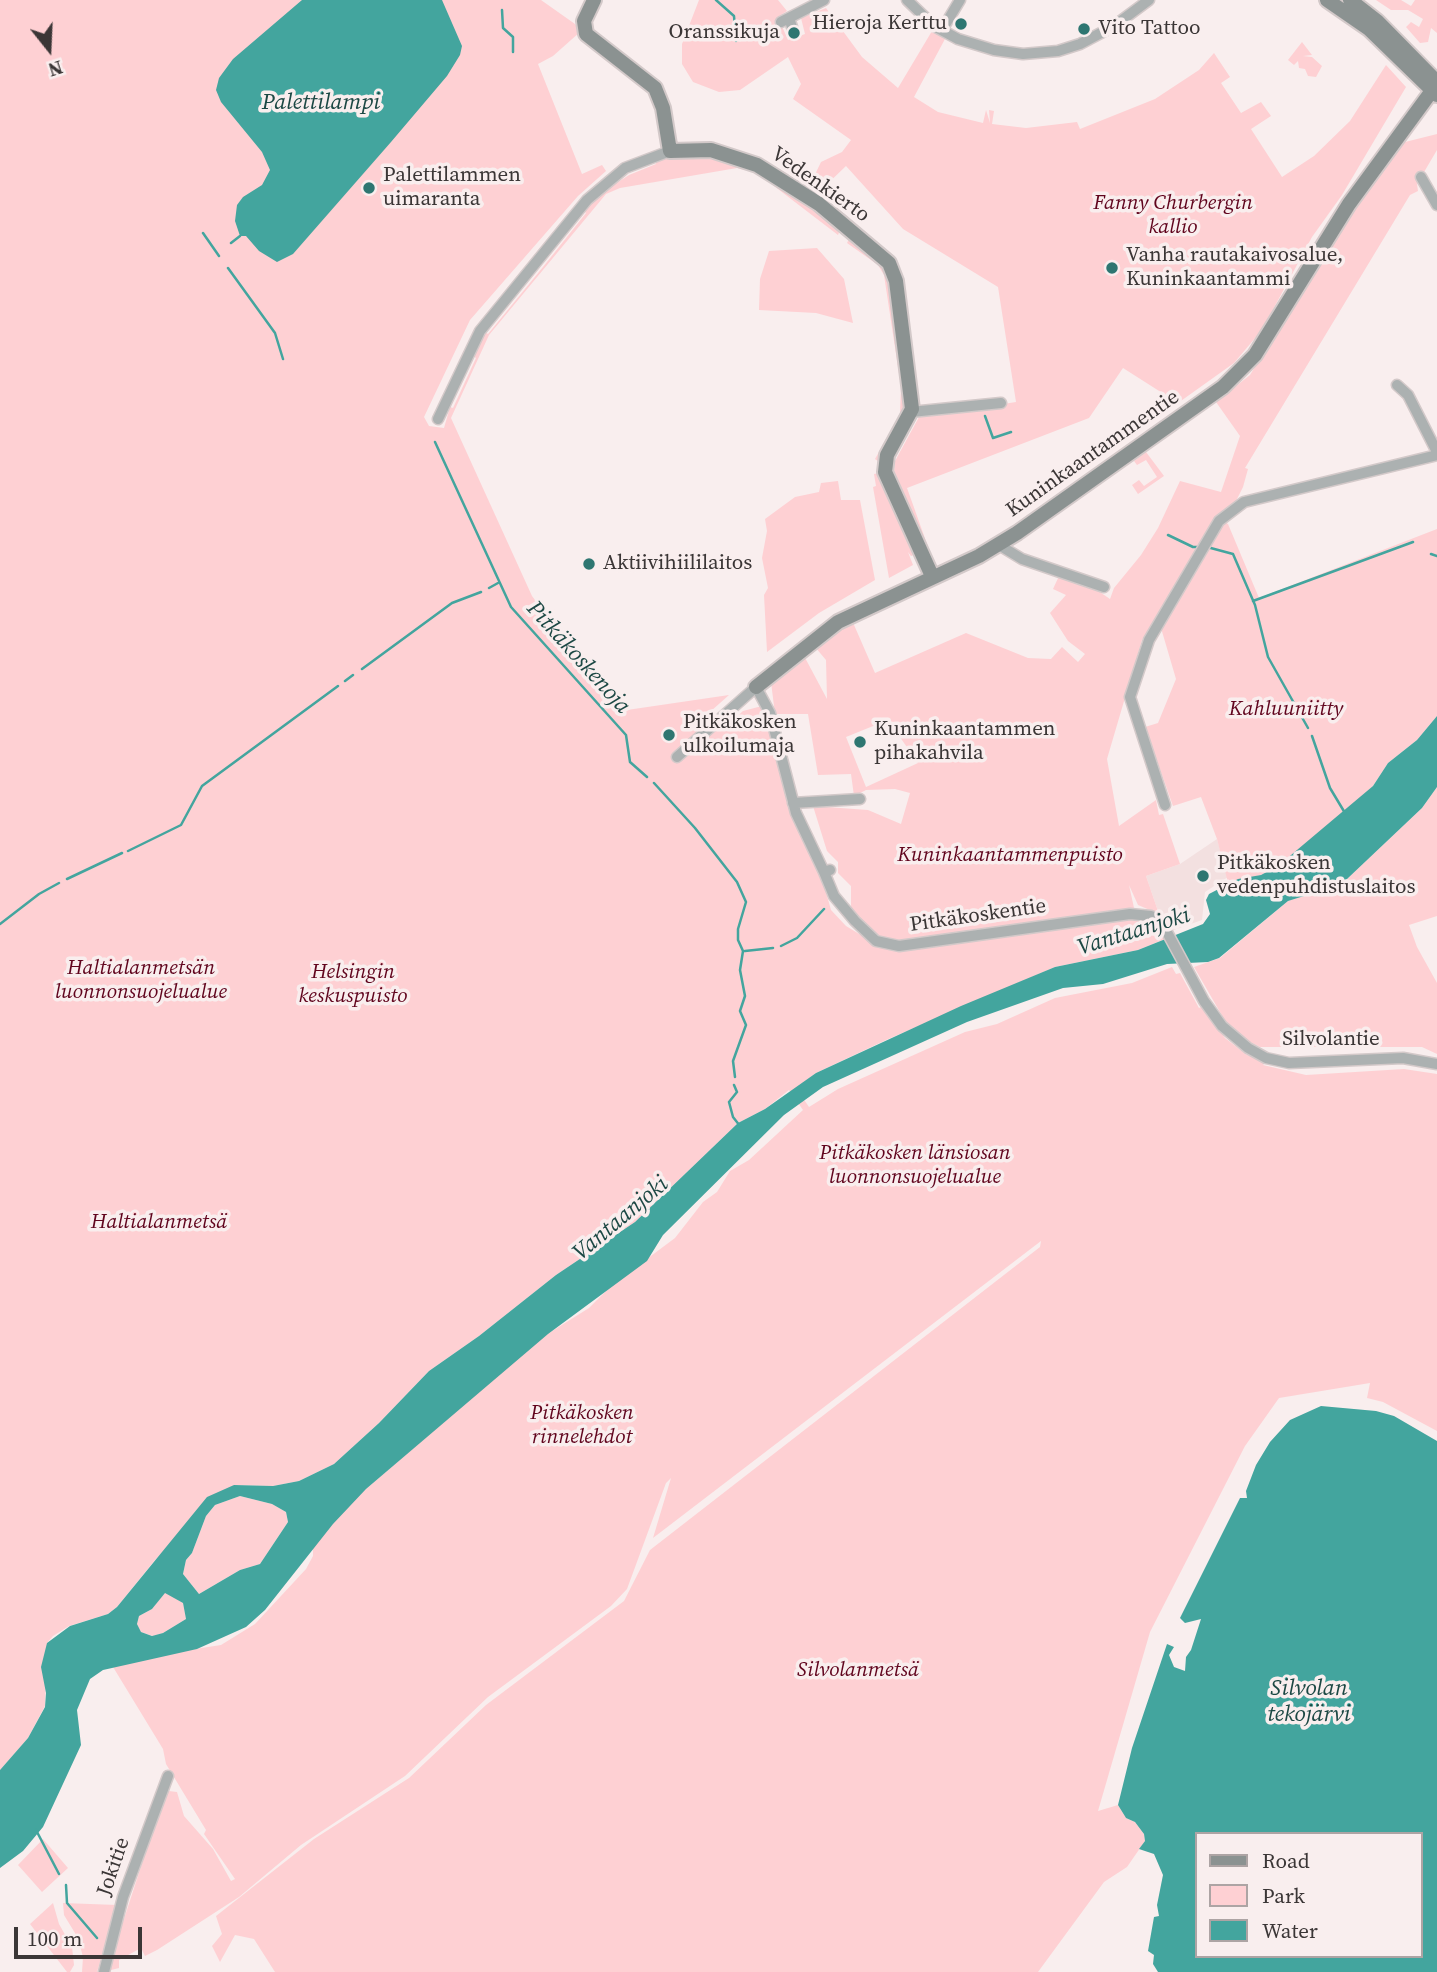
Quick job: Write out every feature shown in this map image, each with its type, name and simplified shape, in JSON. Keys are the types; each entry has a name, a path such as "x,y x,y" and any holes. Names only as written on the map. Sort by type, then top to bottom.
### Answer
{"street":[{"path":"594,0 584,20 586,34 655,89 663,108 670,151"},
{"path":"793,30 785,20 824,0"},
{"path":"907,0 942,30 967,42 1000,51 1053,52 1094,38 1149,0"},
{"path":"942,30 960,0"},
{"path":"1327,0 1369,29 1435,88"},
{"path":"1350,0 1377,21 1435,88"},
{"name":"Kuninkaantammentie","path":"677,757 756,687 838,622 999,545 1210,398 1249,364 1349,204 1435,88"},
{"name":"Vedenkierto","path":"438,419 480,331 611,172 670,151 711,150 757,165 819,204 882,256 894,272 896,281 911,412"},
{"path":"1421,177 1437,205"},
{"path":"1165,805 1130,697 1149,640 1219,521 1244,502 1437,453 1408,395 1397,385"},
{"path":"932,576 885,472 887,455 911,412 1001,403"},
{"path":"999,545 1022,559 1106,586"},
{"name":"Pitkäkoskentie","path":"756,687 770,713 793,803 827,871 834,896 876,941 899,946 1130,914"},
{"path":"793,803 860,799"},
{"name":"Silvolantie","path":"1130,914 1158,918 1205,1001 1230,1035 1266,1058 1306,1063 1403,1058 1437,1064"},
{"name":"Jokitie","path":"104,1972 123,1897 168,1776"}],"shaded area":[{"path":"1217,839 1228,877 1205,892 1202,920 1171,931 1159,914 1146,876 1180,864"}],"green space":[{"path":"0,0 541,0 575,24 580,32 553,56 538,64 582,174 602,165 606,171 578,196 470,320 424,417 429,426 444,428 450,407 453,408 476,358 473,356 482,336 485,332 488,334 543,267 586,213 584,211 596,196 629,175 656,164 655,161 669,156 704,155 762,173 840,230 838,235 757,173 737,168 620,188 606,194 489,335 451,418 532,596 576,655 627,710 729,695 692,728 721,731 743,711 762,706 789,808 824,885 831,910 846,926 861,935 871,928 851,909 851,886 838,873 838,862 827,851 813,806 868,810 901,824 910,793 895,789 866,790 854,796 851,774 818,775 808,714 775,714 771,682 803,654 827,699 826,660 815,647 851,618 875,673 966,633 1028,658 1051,659 1062,647 1078,662 1085,654 1068,641 1050,613 1066,595 1053,589 1059,576 1091,586 1110,599 1114,588 1141,555 1158,528 1180,481 1221,492 1240,436 1216,402 1250,375 1332,240 1401,143 1437,134 1437,150 1417,184 1418,191 1410,195 1245,468 1248,469 1236,501 1218,516 1142,640 1107,759 1119,826 1156,800 1159,815 1163,814 1180,864 1146,876 1159,914 1138,905 1129,885 1136,917 1154,919 1161,926 1165,939 1138,950 1055,967 886,1040 816,1073 796,1088 809,1107 838,1089 965,1032 997,1024 1055,998 1132,983 1172,967 1176,974 1180,973 1199,1008 1203,1006 1225,1038 1247,1055 1267,1061 1263,1065 1306,1075 1404,1069 1437,1074 1437,1431 1383,1402 1367,1398 1370,1383 1279,1398 1245,1446 1150,1632 1098,1811 1118,1805 1126,1818 1135,1822 1144,1834 1145,1841 1127,1867 1104,1882 1038,1972 275,1972 254,1939 235,1935 220,1962 212,1946 222,1934 216,1916 314,1839 409,1778 486,1705 624,1601 650,1550 1040,1247 1041,1241 653,1538 671,1478 666,1483 627,1589 611,1606 488,1697 405,1776 301,1845 239,1897 157,1950 145,1956 141,1948 119,1960 119,1968 107,1971 164,1796 169,1791 177,1792 184,1816 213,1849 231,1881 235,1879 204,1834 206,1830 166,1764 163,1749 110,1662 221,1645 255,1624 306,1569 313,1556 313,1547 352,1501 541,1338 589,1308 612,1285 675,1238 703,1202 717,1192 730,1171 749,1160 803,1110 789,1090 765,1109 738,1123 635,1222 556,1275 479,1336 429,1371 379,1423 334,1464 299,1481 273,1486 234,1485 155,1560 117,1607 108,1614 69,1626 53,1636 47,1643 45,1706 28,1738 0,1770","holes":["888,720 918,763 866,787 846,737"]},
{"name":"Fanny Churbergin kallio","path":"699,0 778,0 787,11 778,17 788,40 805,34 801,18 826,8 862,57 898,88 932,31 945,39 914,97 938,112 983,123 986,110 990,123 989,110 994,111 992,124 1026,128 1077,122 1080,129 1155,99 1199,70 1214,53 1230,77 1221,83 1241,113 1261,102 1271,116 1251,129 1282,177 1314,156 1350,121 1386,65 1406,87 1342,195 1312,237 1262,330 1234,363 1178,403 1123,368 1089,418 907,488 932,558 894,471 895,461 919,417 1016,402 998,287 903,229 846,166 818,193 808,189 821,162 842,152 851,140 793,99 801,84 788,57 740,90 719,92 693,82 682,64 682,44"},
{"path":"1376,0 1401,0 1411,6 1415,0 1437,0 1437,33 1431,28 1428,42 1420,43 1406,27 1411,22 1419,27 1423,19 1408,10 1391,10"},
{"path":"1302,42 1312,55 1303,56 1312,57 1322,66 1316,77 1308,76 1305,69 1299,68 1298,61 1294,65 1288,60"},
{"path":"850,237 883,263 890,280 906,406 879,462 875,459 900,414 901,387 884,275 878,265 847,243"},
{"path":"817,248 844,279 853,323 816,313 759,310 760,279 769,251"},
{"path":"1146,452 1164,476 1138,494 1132,485 1139,480 1144,486 1157,477 1146,460 1137,465 1134,461"},
{"path":"879,473 917,554 911,556 908,552 913,565 889,578 873,487 876,486 874,474"},
{"path":"838,481 841,500 860,500 875,580 819,613 767,652 764,595 768,588 762,558 767,531 765,519 795,497 819,492 821,483"},
{"name":"Kahluuniitty","path":"1223,520 1228,524 1259,598 1437,529 1437,716 1417,740 1388,763 1373,786 1342,815 1278,866 1261,875 1228,883 1217,839 1201,797 1173,806 1145,727 1158,723 1176,679 1161,628"},
{"path":"1437,787 1437,916 1409,925 1417,947 1437,983 1437,1054 1422,1047 1260,1047 1232,1033 1194,967 1220,958 1288,901 1330,888 1347,879 1422,808"},
{"path":"240,1496 272,1504 286,1512 288,1522 260,1564 240,1570 199,1594 183,1574 186,1560 192,1553 206,1516 215,1505"},
{"path":"165,1592 183,1603 186,1619 153,1636 141,1632 137,1624 139,1616 152,1609"},
{"path":"43,1839 68,1868 42,1892 18,1865"},
{"path":"53,1903 59,1924 72,1947 74,1965 70,1972 67,1972 30,1924"},
{"path":"63,1903 117,1905 97,1972 82,1972 83,1957 78,1938 64,1915"}],"water":[{"name":"Palettilampi","path":"302,0 442,0 462,46 460,55 447,76 391,142 293,254 277,262 259,251 246,236 240,236 235,221 237,205 243,197 262,185 270,170 262,152 221,102 216,90 219,78 233,59"},
{"path":"1437,716 1437,787 1422,808 1347,879 1330,888 1288,901 1219,958 1208,962 1167,964 1103,984 1063,988 967,1022 823,1087 784,1115 663,1235 647,1261 548,1334 366,1489 333,1524 265,1610 246,1627 197,1649 103,1670 90,1679 77,1710 81,1745 43,1827 23,1851 0,1868 0,1770 28,1738 45,1707 46,1693 41,1667 47,1643 70,1626 108,1614 117,1607 207,1497 234,1485 273,1486 299,1481 334,1464 379,1423 429,1371 479,1336 556,1275 635,1222 738,1123 765,1109 816,1073 961,1006 1055,967 1138,950 1203,924 1210,914 1206,900 1209,894 1238,879 1261,875 1278,866 1373,786 1388,763 1417,740","holes":["240,1496 272,1504 286,1512 288,1522 260,1564 240,1570 199,1594 183,1574 186,1560 192,1553 206,1516 215,1505","165,1593 183,1603 186,1619 163,1633 152,1636 141,1632 137,1624 139,1616 152,1609"]},
{"name":"Silvolan tekojärvi","path":"1321,1406 1376,1411 1394,1416 1437,1441 1437,1972 1158,1972 1153,1964 1154,1955 1148,1951 1154,1917 1159,1916 1157,1905 1163,1875 1154,1854 1139,1849 1145,1841 1144,1834 1135,1822 1126,1818 1118,1805 1132,1748 1167,1644 1174,1647 1169,1655 1174,1667 1185,1671 1186,1657 1201,1619 1185,1623 1180,1618 1240,1498 1247,1498 1246,1491 1256,1465 1270,1442 1290,1420"}],"waterway":[{"path":"716,0 734,16 736,41"},
{"path":"502,10 503,28 513,37 513,52"},
{"path":"203,233 219,256"},
{"path":"231,243 240,236"},
{"path":"228,268 275,333 283,359"},
{"path":"985,416 993,438 1011,432"},
{"name":"Pitkäkoskenoja","path":"435,442 511,607 626,735 630,762 647,777"},
{"path":"1168,535 1193,547 1200,547"},
{"path":"1253,601 1413,542"},
{"path":"1207,547 1233,554 1255,605 1268,657 1308,728"},
{"path":"1431,554 1437,556"},
{"path":"489,588 498,583"},
{"path":"362,669 452,603 481,592"},
{"path":"345,681 353,675"},
{"path":"128,851 181,825 202,786 338,686"},
{"path":"1312,736 1330,788 1345,813"},
{"name":"Pitkäkoskenoja","path":"654,783 695,828 737,882 746,902 738,929 738,940 743,951 740,970 745,996 740,1011 746,1025 733,1061 735,1077"},
{"path":"67,879 122,853"},
{"path":"0,924 39,894 59,883"},
{"path":"781,946 797,938 824,909"},
{"path":"745,951 773,948"},
{"name":"Pitkäkoskenoja","path":"734,1085 737,1092 729,1102 733,1117 740,1126"},
{"path":"36,1830 59,1874"},
{"path":"66,1885 67,1903 97,1938"}],"place":[{"name":"Hieroja Kerttu","path":"961,24"},
{"name":"Vito Tattoo","path":"1084,29"},
{"name":"Oranssikuja","path":"794,33"},
{"name":"Palettilammen uimaranta","path":"369,188"},
{"name":"Vanha rautakaivosalue, Kuninkaantammi","path":"1112,268"},
{"name":"Aktiivihiililaitos","path":"589,564"},
{"name":"Pitkäkosken ulkoilumaja","path":"669,735"},
{"name":"Kuninkaantammen pihakahvila","path":"860,742"},
{"name":"Pitkäkosken vedenpuhdistuslaitos","path":"1203,876"}],"park label":[{"name":"Kuninkaantammenpuisto","path":"1010,856"},
{"name":"Haltialanmetsän luonnonsuojelualue","path":"141,981"},
{"name":"Helsingin keskuspuisto","path":"353,985"},
{"name":"Pitkäkosken länsiosan luonnonsuojelualue","path":"915,1166"},
{"name":"Haltialanmetsä","path":"159,1223"},
{"name":"Pitkäkosken rinnelehdot","path":"582,1426"},
{"name":"Silvolanmetsä","path":"858,1671"}],"water label":[{"name":"Vantaanjoki","path":"1134,932"},
{"name":"Vantaanjoki","path":"621,1219"}]}
